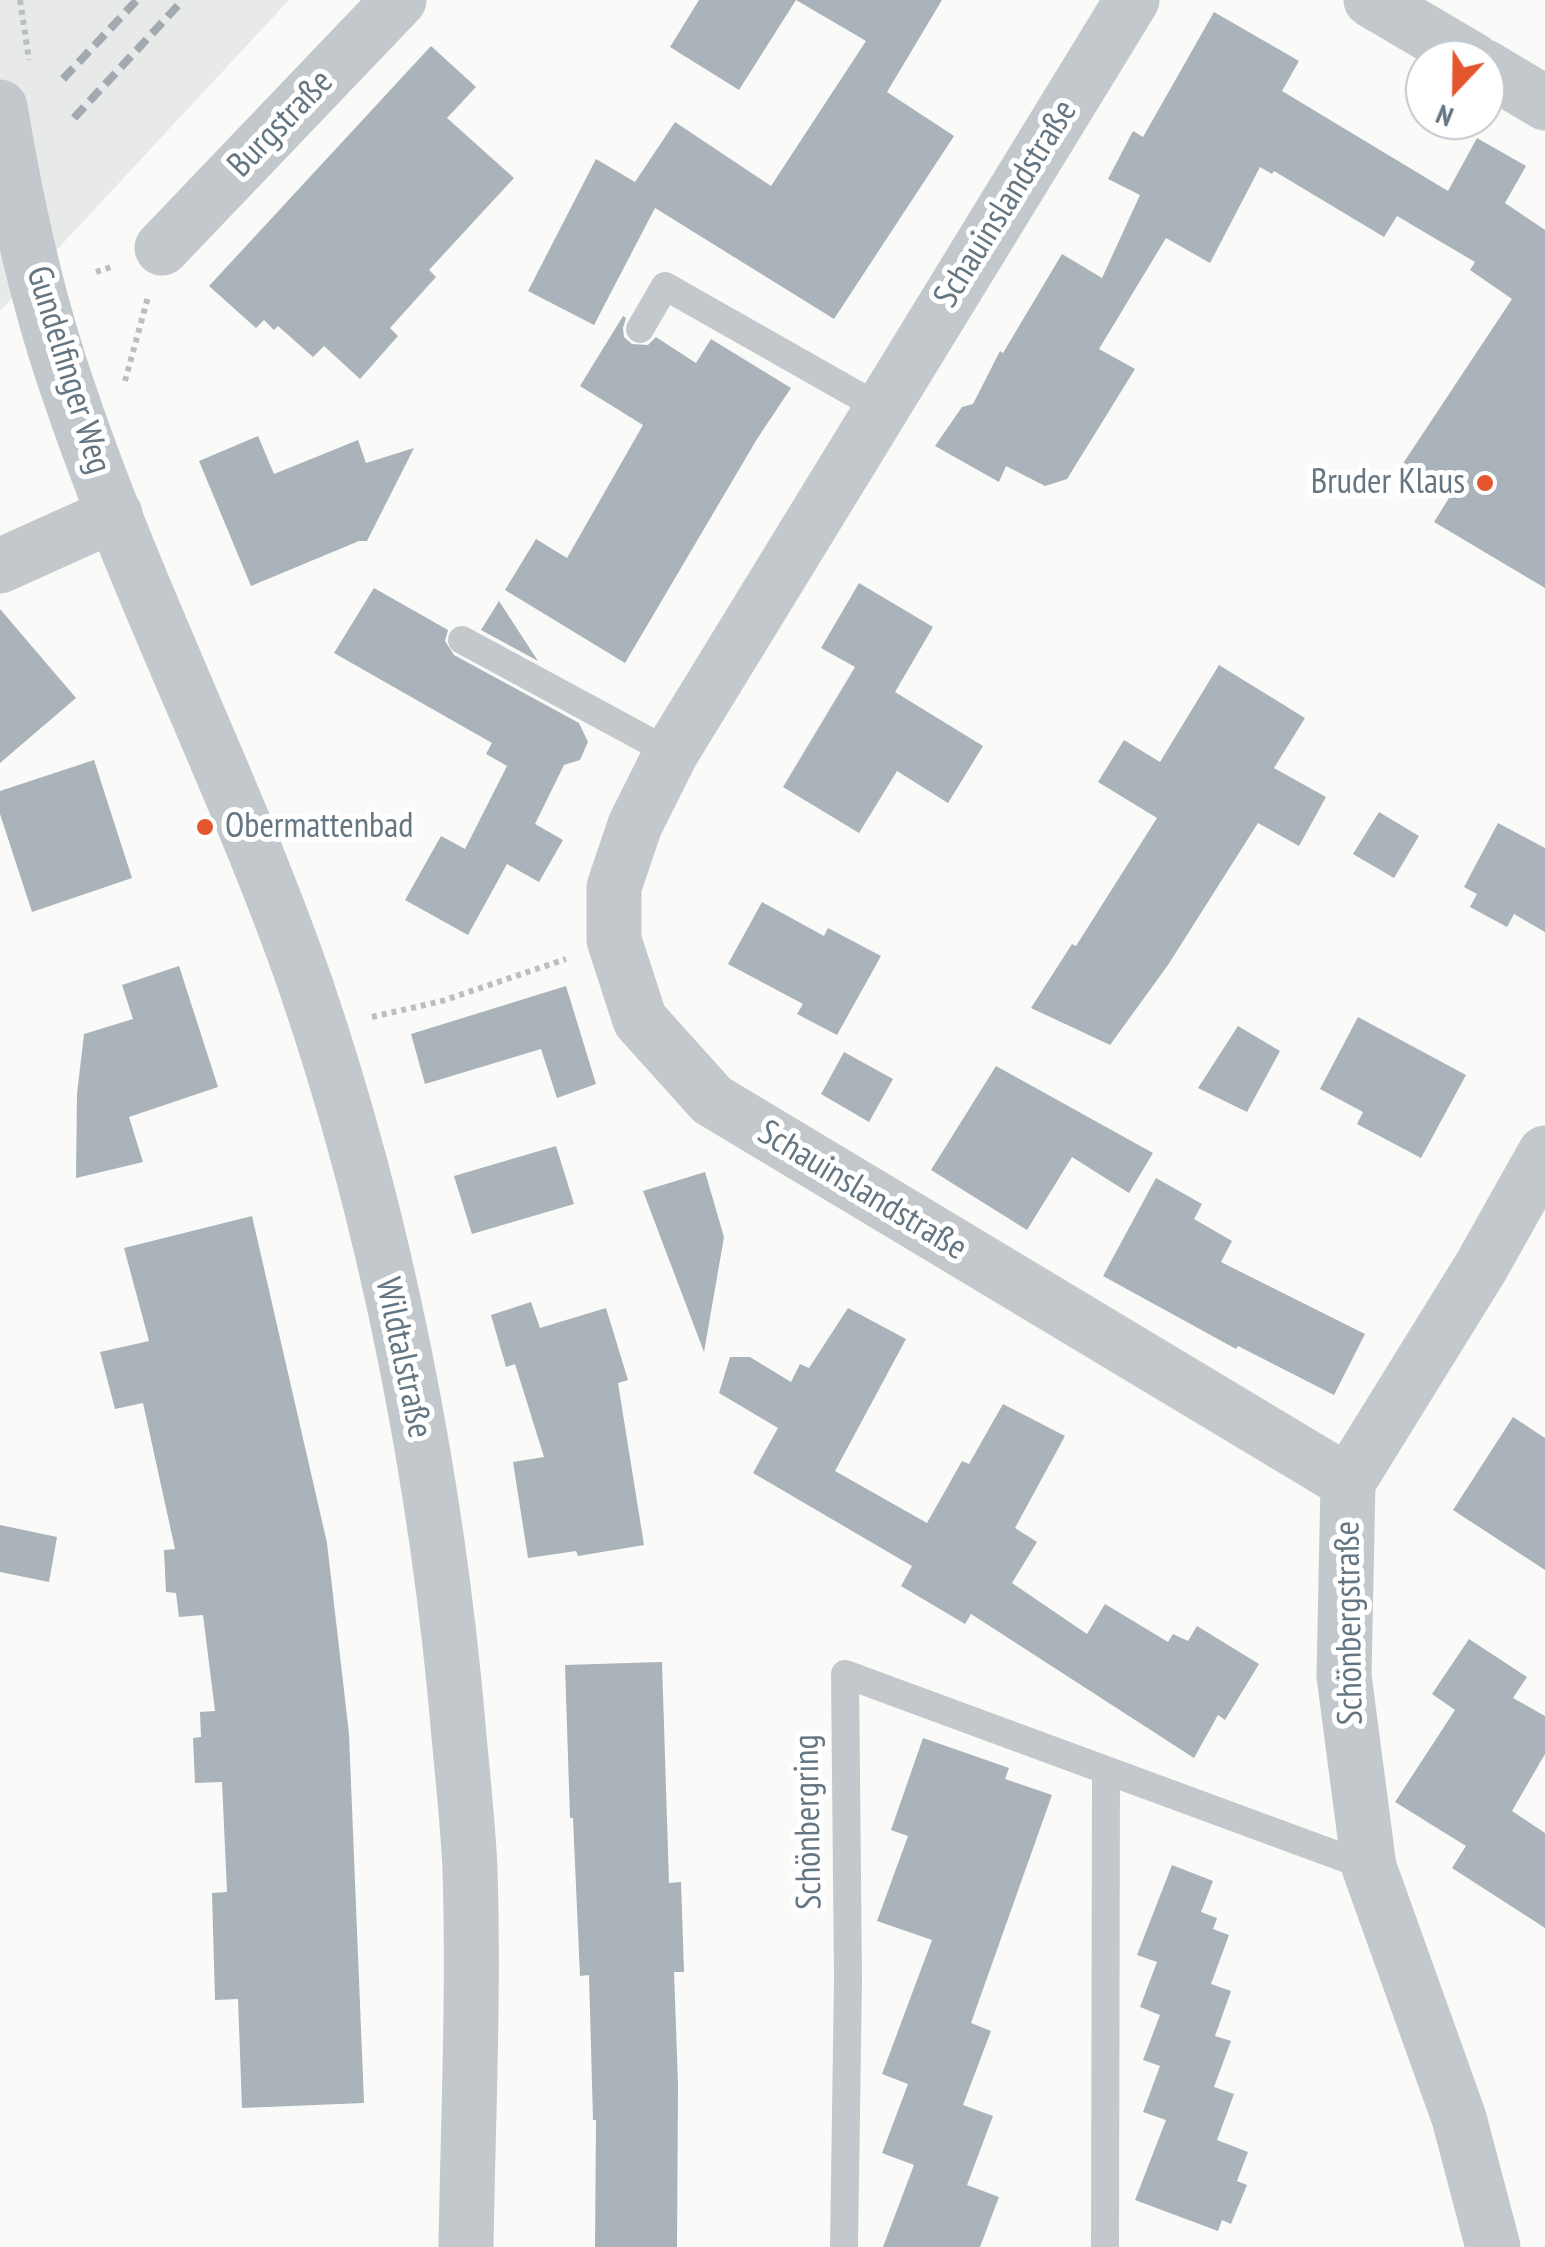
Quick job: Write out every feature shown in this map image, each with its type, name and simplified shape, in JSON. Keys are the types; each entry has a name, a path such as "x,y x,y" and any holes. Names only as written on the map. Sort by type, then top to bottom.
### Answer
{"street":[{"name":"Burgstraße","path":"162,248 399,0"},
{"name":"Schauinslandstraße","path":"1132,0 671,753 636,825 614,886 614,940 640,1020 712,1100 1348,1482"},
{"path":"1370,0 1438,40"},
{"path":"1505,79 1545,103"},
{"name":"Gundelfinger Weg","path":"0,107 30,251 94,394 115,514"},
{"path":"0,566 115,514"},
{"name":"Wildtalstraße","path":"115,514 306,987 360,1170 394,1306 435,1515 455,1686 470,1869 466,2247"},
{"name":"Schönbergstraße","path":"1492,2247 1459,2118 1369,1867 1344,1676 1348,1482 1481,1268 1545,1153"}],"lane":[{"path":"640,330 665,286 880,408"},
{"path":"462,640 671,753"},
{"name":"Schönbergring","path":"844,2247 848,1978 845,1674 1369,1867"},
{"path":"1105,2247 1106,1770"}],"path":[{"path":"94,394 162,248"},
{"path":"370,1017 442,1001 614,940"}],"shaded area":[{"path":"0,0 289,0 0,311"}],"building":[{"path":"699,0 796,0 739,90 670,47"},
{"path":"796,0 942,0 887,92 954,136 834,319 655,208 594,325 528,291 596,159 635,182 675,122 771,186 866,41"},
{"path":"1214,12 1299,61 1282,91 1448,191 1476,140 1526,166 1505,203 1545,230 1545,588 1434,522 1449,498 1400,468 1512,299 1470,270 1475,262 1397,216 1384,237 1274,171 1272,174 1260,167 1210,263 1166,238 1099,349 1135,369 1067,479 1045,486 1006,466 999,482 935,446 962,407 973,404 1000,351 1003,353 1062,254 1102,278 1140,195 1108,179 1133,131 1143,137"},
{"path":"431,46 476,87 447,118 514,178 429,270 436,277 390,328 398,336 360,379 324,346 313,357 278,326 274,330 264,320 256,328 209,286"},
{"path":"623,316 624,337 632,344 648,345 656,337 696,363 711,339 791,388 625,663 505,590 536,539 567,558 643,425 580,386"},
{"path":"258,436 274,474 358,440 366,463 414,448 367,541 251,586 199,461"},
{"path":"859,583 933,627 895,692 983,746 948,803 897,771 859,833 783,787 855,667 821,648"},
{"path":"374,588 448,630 445,641 454,655 579,723 588,742 580,760 564,765 535,824 563,840 539,882 507,864 468,935 405,900 441,836 465,849 507,766 486,754 492,743 334,653"},
{"path":"499,601 538,661 481,630"},
{"path":"0,609 76,698 0,763"},
{"path":"1219,665 1305,718 1274,768 1326,797 1299,846 1258,823 1168,965 1110,1045 1031,1008 1072,944 1076,946 1157,818 1098,782 1124,740 1160,762"},
{"path":"94,760 132,878 32,912 0,814 0,791"},
{"path":"1379,812 1419,836 1394,878 1353,854"},
{"path":"1498,823 1545,848 1545,932 1514,914 1507,927 1470,907 1477,894 1464,887"},
{"path":"762,902 824,936 828,928 881,956 837,1035 797,1014 803,1004 728,964"},
{"path":"179,966 218,1087 129,1117 143,1162 76,1178 77,1094 84,1034 133,1019 122,985"},
{"path":"566,986 596,1084 557,1098 541,1049 425,1084 411,1034"},
{"path":"1358,1017 1466,1075 1421,1158 1357,1124 1363,1112 1320,1089"},
{"path":"1238,1026 1280,1051 1247,1112 1198,1088"},
{"path":"844,1052 893,1079 869,1122 821,1094"},
{"path":"996,1066 1153,1153 1129,1193 1072,1157 1027,1230 931,1170"},
{"path":"556,1146 574,1204 472,1234 454,1176"},
{"path":"705,1172 724,1237 704,1352 643,1191"},
{"path":"1156,1178 1202,1204 1194,1219 1232,1241 1221,1262 1365,1334 1334,1395 1238,1346 1236,1349 1103,1276"},
{"path":"252,1216 327,1543 349,1734 364,2103 242,2108 238,1999 215,2000 212,1893 227,1892 222,1782 195,1783 193,1738 201,1737 200,1712 215,1711 203,1615 179,1617 176,1593 166,1592 164,1550 175,1549 143,1403 115,1409 100,1352 149,1341 124,1248"},
{"path":"531,1302 540,1328 606,1308 628,1380 618,1383 644,1545 578,1556 576,1551 528,1558 513,1462 544,1457 515,1364 506,1367 491,1315"},
{"path":"848,1308 906,1339 835,1471 927,1523 962,1461 969,1464 1003,1404 1065,1436 1015,1528 1037,1542 1012,1583 1087,1634 1105,1604 1168,1642 1173,1634 1188,1641 1197,1626 1259,1664 1225,1720 1218,1715 1194,1758 971,1614 965,1624 901,1586 912,1566 753,1473 778,1428 719,1393 730,1357 750,1357 791,1382 800,1364 809,1368"},
{"path":"1513,1417 1545,1438 1545,1570 1453,1510"},
{"path":"0,1525 57,1537 49,1582 0,1572"},
{"path":"1469,1639 1527,1677 1513,1698 1545,1716 1545,1754 1512,1811 1545,1833 1545,1928 1452,1868 1466,1846 1395,1802 1455,1710 1432,1694"},
{"path":"662,1662 669,1883 681,1882 684,1972 674,1972 677,2247 595,2247 596,2120 589,1975 580,1976 565,1665"},
{"path":"923,1738 1009,1768 1005,1779 1052,1795 971,2023 991,2031 963,2105 993,2116 967,2185 999,2197 980,2247 883,2247 914,2165 882,2153 908,2084 882,2074 932,1940 877,1921 908,1836 891,1830"},
{"path":"1172,1865 1213,1881 1201,1912 1217,1918 1213,1929 1229,1935 1211,1984 1231,1991 1215,2036 1231,2041 1214,2087 1234,2094 1217,2140 1248,2152 1237,2181 1247,2185 1231,2224 1222,2220 1218,2231 1135,2200 1166,2120 1143,2112 1160,2066 1143,2060 1160,2015 1140,2007 1157,1962 1137,1955"}],"railway":[{"path":"63,79 137,0"},
{"path":"74,118 183,0"}],"place":[{"name":"Bruder Klaus","path":"1485,483"},
{"name":"Obermattenbad","path":"205,827"}]}
